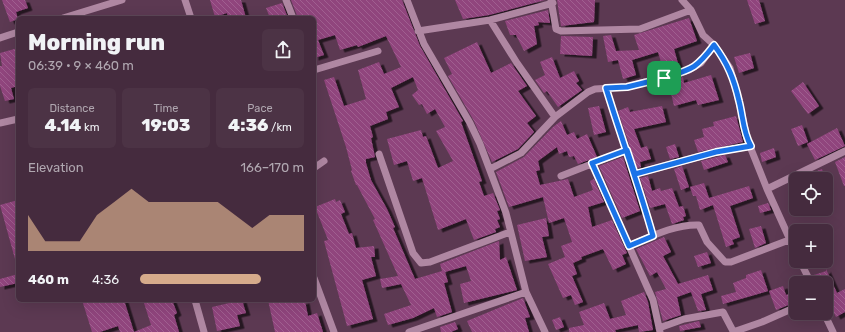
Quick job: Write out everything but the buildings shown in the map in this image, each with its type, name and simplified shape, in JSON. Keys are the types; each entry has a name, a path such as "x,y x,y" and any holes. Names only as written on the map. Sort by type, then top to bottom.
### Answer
{"street":[{"path":"70,16 122,0"},
{"path":"185,0 190,16"},
{"path":"286,0 292,16"},
{"path":"407,0 418,31 470,122 490,169 506,213 526,292 545,332"},
{"path":"629,246 684,226 699,225 707,242 725,262 731,262 789,240 766,189 751,146 746,139 739,101 730,68 714,45 703,35 691,10 682,0"},
{"path":"418,31 490,20 552,2 556,29 561,31 640,29 691,10"},
{"path":"490,20 517,63 555,116"},
{"path":"0,38 16,33"},
{"path":"490,169 521,153 555,116 588,92 606,88 627,87 689,70 700,63 714,45"},
{"path":"316,69 378,51"},
{"path":"606,88 635,174 653,236"},
{"path":"0,123 16,119"},
{"path":"635,174 716,152 751,146"},
{"path":"561,176 627,150"},
{"path":"766,189 845,151"},
{"path":"379,154 413,253 421,263 430,262 510,232"},
{"path":"316,167 324,161"},
{"path":"592,163 653,300 660,330 684,319 723,312 733,331 762,322 789,310"},
{"path":"316,283 334,332"},
{"path":"409,332 526,292"},
{"path":"196,302 204,332"},
{"path":"827,320 833,332"}],"route":[{"path":"664,78 627,87 606,88 619,130 627,150 635,174 653,236 629,246 592,163 627,150 635,174 716,152 751,146 746,139 739,101 730,68 714,45 700,63 689,70 664,78"}]}
